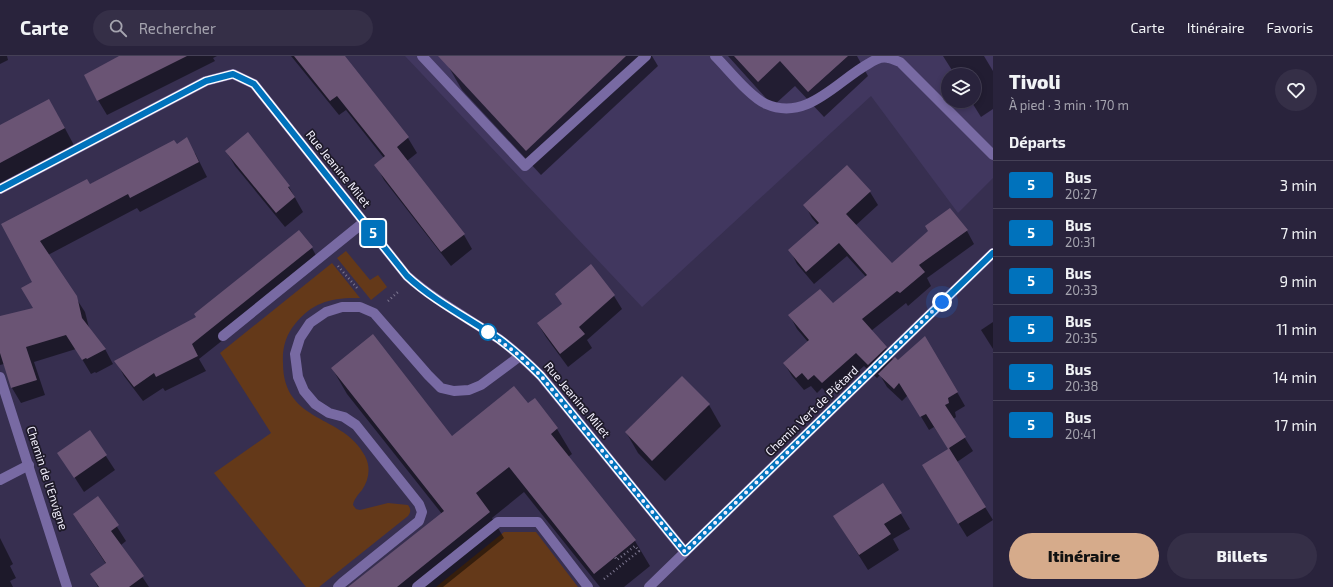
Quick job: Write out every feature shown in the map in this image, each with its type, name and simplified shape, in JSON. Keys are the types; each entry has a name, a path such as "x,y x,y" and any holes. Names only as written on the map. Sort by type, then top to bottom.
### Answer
{"street":[{"path":"422,56 525,166 646,56"},
{"path":"715,56 753,94 766,104 791,109 819,99 864,66 876,59 888,57 900,62 993,155"},
{"name":"Rue Jeanine Milet","path":"0,189 206,81 233,74 254,84 412,280 419,287 498,339 520,356 541,376 685,552"},
{"path":"223,336 364,222"},
{"name":"Chemin Vert de Piétard","path":"649,587 993,253"},
{"path":"338,587 419,521 422,512 419,504 356,425 344,417 329,413 316,404 304,392 298,377 295,354 300,338 310,323 326,312 342,307 360,307 374,313 428,376 441,388 454,391 469,390 482,384 520,356"},
{"name":"Chemin de l'Envigne","path":"0,377 67,587"},
{"path":"0,480 29,465"},
{"path":"417,587 498,522 538,522 588,587"}],"path":[{"path":"327,252 366,300 374,313 412,280"},
{"path":"600,582 639,551 635,546 617,560 615,557"}],"shaded area":[{"path":"405,56 993,56 993,178 958,213 871,96 642,307"},
{"path":"346,251 370,280 378,275 387,287 371,300 337,258"},
{"path":"332,263 360,298 324,302 309,311 295,324 287,337 284,347 283,363 286,383 293,397 303,408 343,432 355,442 365,456 369,469 368,478 362,490 356,497 353,505 356,509 360,510 388,503 408,505 410,508 410,513 319,587 306,587 214,473 271,433 220,353"},
{"path":"504,532 536,532 578,587 436,587"}],"building":[{"path":"119,56 187,56 97,101 84,75"},
{"path":"294,56 345,56 409,137 397,147 465,234 441,252 374,165 385,156 337,96 330,101"},
{"path":"438,56 626,56 526,151"},
{"path":"734,56 848,56 808,92 780,61 758,82"},
{"path":"49,99 65,128 0,163 0,125"},
{"path":"248,132 290,186 288,187 295,197 276,213 225,151"},
{"path":"187,137 199,162 130,198 128,194 40,241 77,296 82,318 106,349 82,360 66,335 26,347 37,380 11,388 0,353 0,316 33,308 21,288 32,282 1,224 87,179 90,184 174,140 177,144"},
{"path":"847,165 871,191 846,214 892,263 928,231 925,226 950,208 968,230 919,265 925,272 900,293 897,291 862,319 887,347 868,365 856,353 822,383 814,375 808,380 802,373 796,378 783,363 809,340 788,315 820,289 833,303 867,275 839,243 806,272 788,250 819,223 803,205"},
{"path":"299,230 313,247 192,344 198,356 156,377 154,373 134,387 114,361 196,317 194,314"},
{"path":"591,264 615,295 579,327 585,334 560,354 537,323 562,304 555,294"},
{"path":"373,334 452,436 514,386 528,403 535,398 558,428 551,434 636,540 594,574 509,467 476,493 490,512 397,587 348,587 444,511 331,368"},
{"path":"925,336 958,392 948,398 949,403 945,405 966,437 949,448 986,507 958,524 922,465 948,449 926,414 920,417 899,383 894,389 878,374 895,357 898,360"},
{"path":"682,376 710,404 652,461 625,432"},
{"path":"90,430 107,455 74,478 57,453"},
{"path":"883,483 902,513 884,524 891,534 859,555 833,516"},
{"path":"98,496 119,525 111,531 144,576 129,587 99,587 90,574 106,563 73,514"}],"bus line":[{"name":"5","path":"0,189 206,81 233,74 254,84 407,276 419,287 498,339 520,356 541,376 685,552 993,253"}],"route":[{"path":"488,332 520,356 541,376 685,552 942,302"}]}
